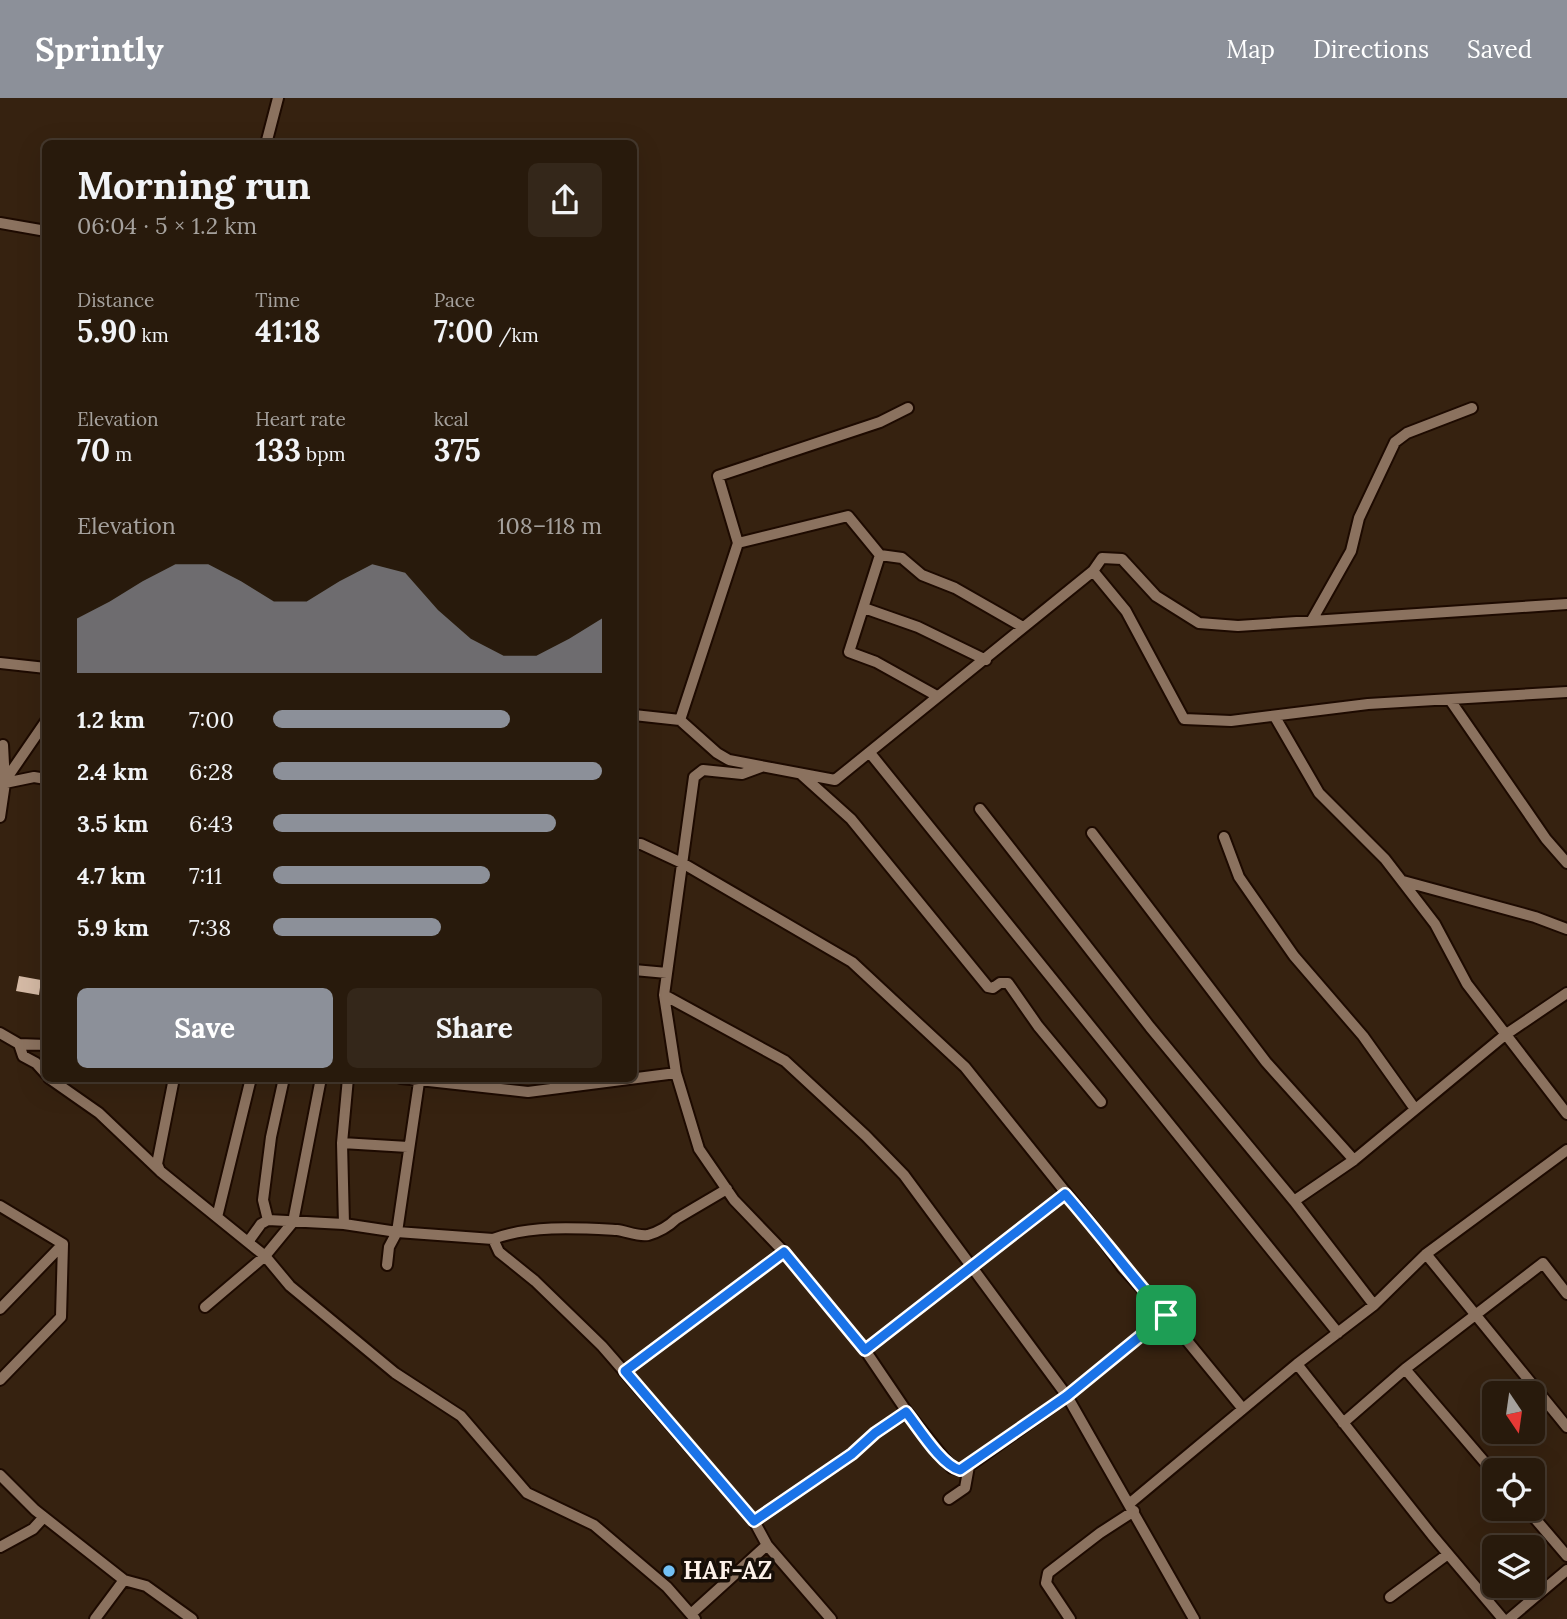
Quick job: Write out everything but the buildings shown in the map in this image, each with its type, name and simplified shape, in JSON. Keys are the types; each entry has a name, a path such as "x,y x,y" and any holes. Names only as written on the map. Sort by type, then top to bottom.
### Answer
{"street":[{"path":"267,140 278,98"},
{"path":"0,223 42,230"},
{"path":"680,720 738,543 718,479 720,475 880,422 908,408"},
{"path":"1312,620 1351,551 1359,518 1395,442 1407,433 1472,408"},
{"path":"738,543 848,516 880,555 902,558 922,575 956,588 1023,627"},
{"path":"880,555 849,652 876,662 937,696"},
{"path":"637,715 680,720 717,753 729,760 835,780 937,696 986,660 1093,570 1102,558 1122,559 1156,596 1199,623 1238,626 1567,604"},
{"path":"1093,570 1126,611 1184,719 1275,717 1368,704 1567,692"},
{"path":"864,608 918,627 986,660"},
{"path":"0,663 42,668"},
{"path":"1450,700 1546,839 1567,863"},
{"path":"1275,717 1319,793 1385,859 1403,881 1435,924 1467,984 1567,1114"},
{"path":"3,786 42,727"},
{"path":"0,817 4,745"},
{"path":"870,753 1338,1333"},
{"path":"761,767 743,774 703,770 694,777 684,863 663,995 676,1073 699,1149 727,1189 784,1252 865,1350 906,1412 952,1468 960,1470 969,1466 1067,1396 1166,1315"},
{"path":"800,774 851,819 988,987 1008,983 1038,1026 1101,1102"},
{"path":"3,786 34,777 42,778"},
{"path":"980,809 1150,1027 1294,1200 1374,1305"},
{"path":"1092,833 1266,1062 1354,1160"},
{"path":"1224,837 1239,877 1294,956 1363,1036 1415,1109"},
{"path":"637,844 684,863 852,962 965,1067 1099,1234 1122,1267 1166,1315 1243,1409"},
{"path":"1403,881 1535,917 1567,929"},
{"path":"637,970 667,973"},
{"path":"1294,1200 1354,1160 1505,1035 1567,993"},
{"path":"663,995 785,1061 904,1175 973,1265 1067,1396 1194,1619"},
{"path":"0,1033 19,1044 42,1045"},
{"path":"19,1044 23,1056 36,1063 42,1070"},
{"path":"637,1078 676,1073"},
{"path":"55,1082 99,1113 160,1171 265,1256 290,1286 358,1339 395,1373 461,1416 527,1493 594,1525 667,1587 693,1616 767,1545"},
{"path":"160,1171 157,1164 173,1082"},
{"path":"217,1217 250,1082"},
{"path":"268,1220 263,1200 271,1136 283,1082"},
{"path":"205,1307 265,1256 293,1222 320,1082"},
{"path":"344,1224 342,1143 348,1082"},
{"path":"387,1265 389,1247 397,1231 419,1082 528,1092 606,1082"},
{"path":"342,1143 408,1147"},
{"path":"1070,1619 1046,1583 1048,1573 1132,1507 1297,1364 1374,1305 1426,1255 1567,1150"},
{"path":"248,1242 261,1224 268,1220 344,1224 493,1239 506,1234 576,1228 624,1231 646,1236 669,1226 676,1219 727,1189"},
{"path":"865,1350 1065,1194"},
{"path":"0,1206 63,1244"},
{"path":"493,1239 499,1252 573,1317 625,1371 754,1521 767,1545 831,1619"},
{"path":"0,1308 63,1244"},
{"path":"0,1380 61,1317 63,1244"},
{"path":"625,1371 784,1252"},
{"path":"1426,1255 1567,1427"},
{"path":"1343,1423 1405,1369 1543,1263 1567,1294"},
{"path":"1297,1364 1503,1619"},
{"path":"1405,1369 1482,1459"},
{"path":"754,1521 852,1454 875,1433 906,1412"},
{"path":"949,1499 965,1488 969,1466"},
{"path":"0,1475 44,1517 124,1580 146,1586 192,1619"},
{"path":"0,1547 33,1529 44,1517"},
{"path":"1537,1521 1567,1556"},
{"path":"1390,1597 1448,1554"},
{"path":"1509,1619 1567,1570"},
{"path":"95,1619 124,1580"}],"place":[{"name":"HAF-AZ","path":"669,1571"}],"route":[{"path":"1065,1194 1099,1234 1122,1267 1166,1315 1067,1396 969,1466 960,1470 952,1468 906,1412 875,1433 852,1454 754,1521 625,1371 784,1252 865,1350 1065,1194"}]}
